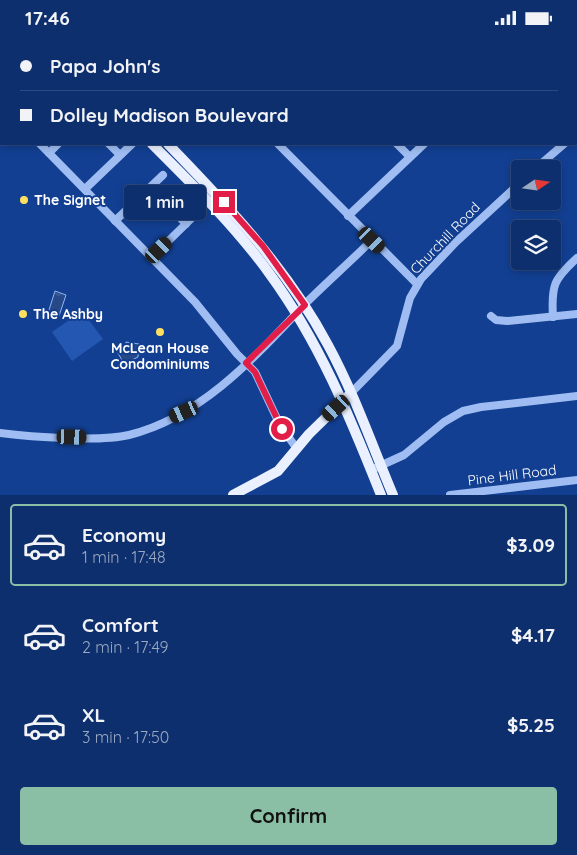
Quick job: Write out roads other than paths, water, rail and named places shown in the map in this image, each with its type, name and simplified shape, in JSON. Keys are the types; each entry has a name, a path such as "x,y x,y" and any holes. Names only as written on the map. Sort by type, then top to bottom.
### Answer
{"main road":[{"path":"153,145 239,235 272,276 297,314 376,468 393,495"},
{"path":"169,145 256,237 305,305 328,344 352,392 376,468 381,495"},
{"path":"233,495 275,474 288,462 309,433 352,392"}],"street":[{"path":"41,145 195,302 255,372 277,420 297,449"},
{"path":"49,153 57,145"},
{"path":"110,145 120,155"},
{"path":"85,189 131,145"},
{"path":"279,145 417,284"},
{"path":"398,145 410,157"},
{"path":"348,216 423,145"},
{"path":"545,160 563,145"},
{"path":"115,221 163,175"},
{"path":"151,187 186,224"},
{"name":"Churchill Road","path":"352,392 397,346 408,303 417,284 456,242 511,191"},
{"path":"151,258 198,212"},
{"path":"0,433 88,437 130,435 193,408 213,394 372,240"},
{"path":"553,317 551,297 556,280 577,258"},
{"path":"491,316 503,321 577,314"},
{"path":"376,468 410,451 444,422 462,411 577,396"},
{"name":"Pine Hill Road","path":"450,495 577,480"}],"water":[{"path":"55,291 66,295 59,316 48,313"},
{"path":"126,342 139,344 138,357 124,364 118,353 125,349"}],"place":[{"name":"The Signet","path":"24,200"},
{"name":"The Ashby","path":"23,314"},
{"name":"McLean House Condominiums","path":"160,332"}]}
